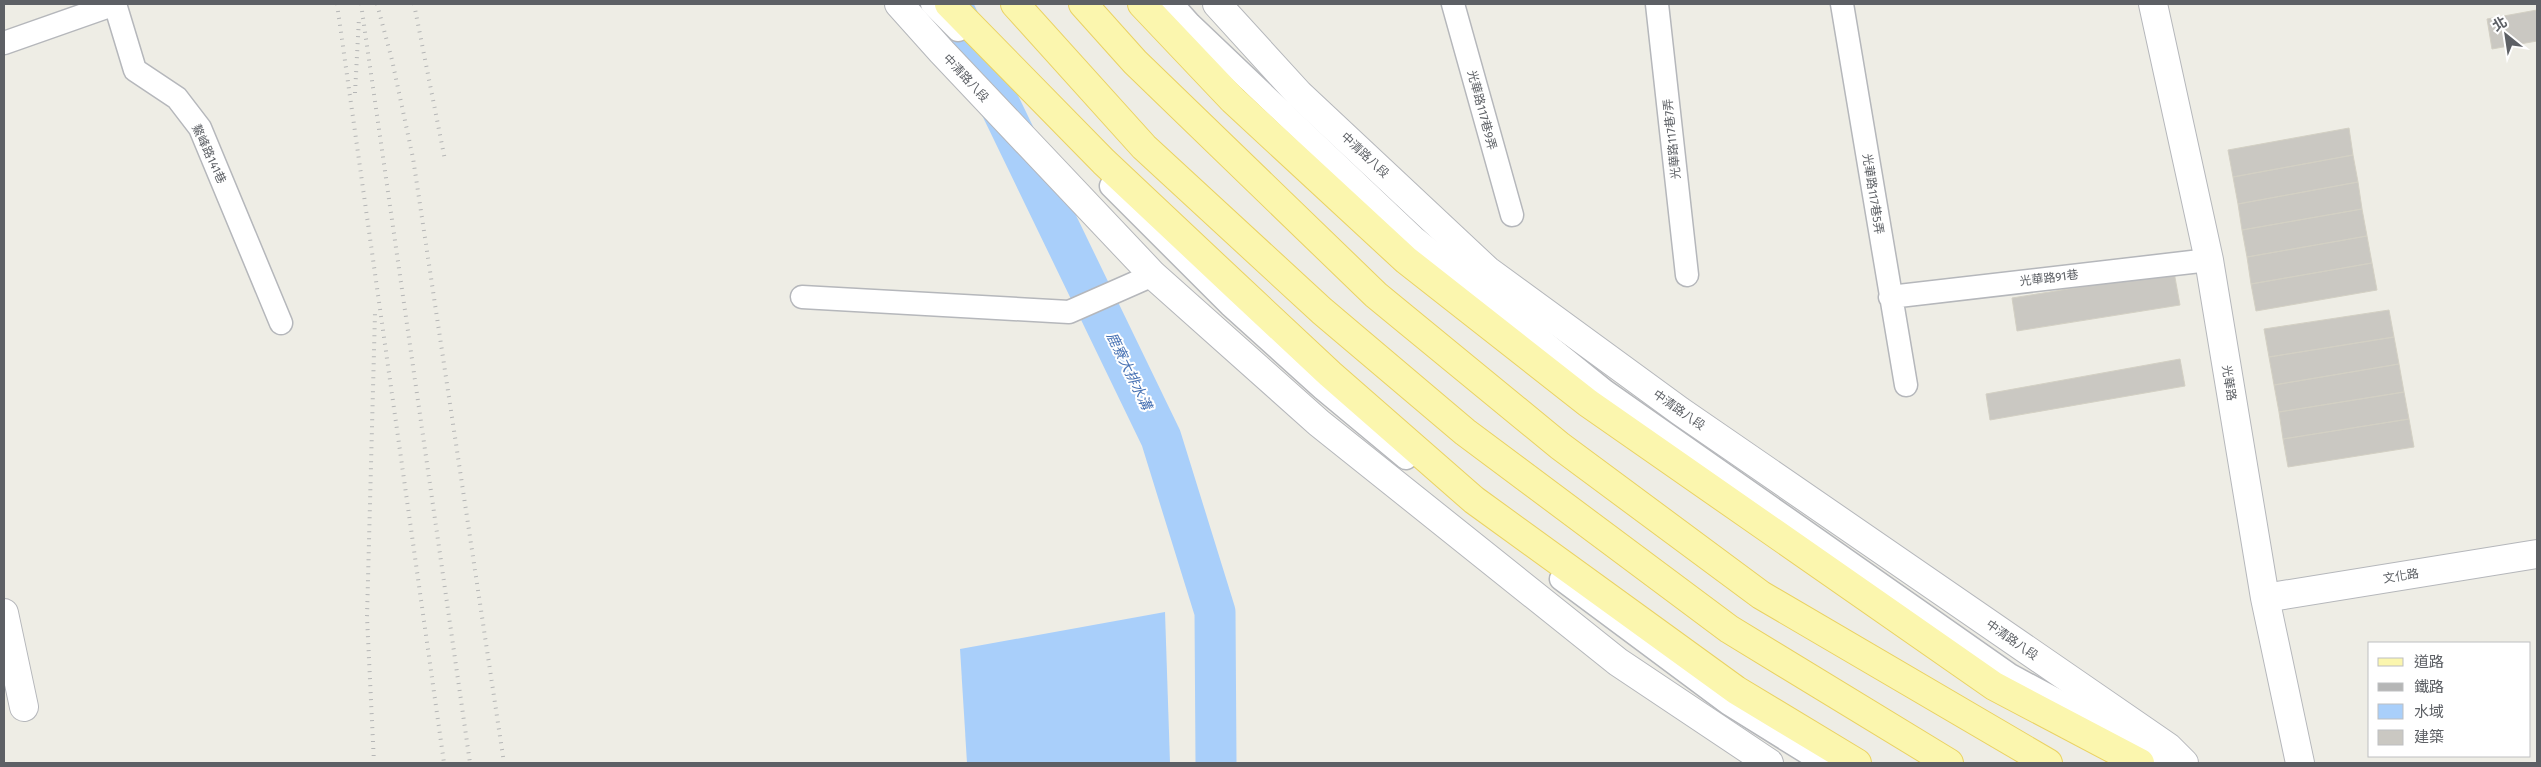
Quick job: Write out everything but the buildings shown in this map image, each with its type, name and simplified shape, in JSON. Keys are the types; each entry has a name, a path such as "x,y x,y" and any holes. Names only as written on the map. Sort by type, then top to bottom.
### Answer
{"main road":[{"path":"949,4 1104,162 1330,374 1474,500 1736,690 1857,763"},
{"path":"1016,4 1144,147 1322,311 1465,432 1729,630 1949,763"},
{"path":"1083,4 1135,62 1376,295 1560,446 1761,594 2048,763"},
{"path":"1142,4 1233,100 1406,260 1588,403 1994,686 2140,763"}],"street":[{"name":"中清路八段","path":"899,4 1153,275 1318,423 1610,656 1769,763"},
{"name":"中清路八段","path":"1217,4 1300,94 1486,270 1680,411 2168,747 2184,763"},
{"name":"光華路","path":"2153,4 2209,260 2264,598 2300,763"},
{"name":"文化路","path":"2264,598 2537,554"},
{"path":"4,613 24,707"}],"lane":[{"name":"鰲峰路141巷","path":"4,43 115,4 135,70 177,98 200,128 281,323"},
{"path":"932,4 1230,305 1323,389 1469,510 1596,606 1729,704 1824,763"},
{"path":"1172,4 1190,24 1414,238 1605,391 2010,675 2146,748 2162,763"},
{"name":"光華路117巷9弄","path":"1453,4 1512,215"},
{"name":"光華路117巷7弄","path":"1657,4 1688,275"},
{"name":"光華路117巷5弄","path":"1842,4 1906,385"},
{"name":"光華路91巷","path":"1890,297 2209,260"},
{"path":"802,297 1069,312 1153,275"}],"water":[{"path":"1165,612 1170,763 967,763 960,649"}],"waterway":[{"name":"鹿寮大排水溝","path":"951,4 1161,438 1215,612 1216,763"}],"railway":[{"path":"337,4 444,763"},
{"path":"361,4 470,763"},
{"path":"377,4 392,60 413,158 504,763"},
{"path":"414,4 445,160"},
{"path":"355,93 359,18"},
{"path":"374,763 367,617 375,313"}]}
